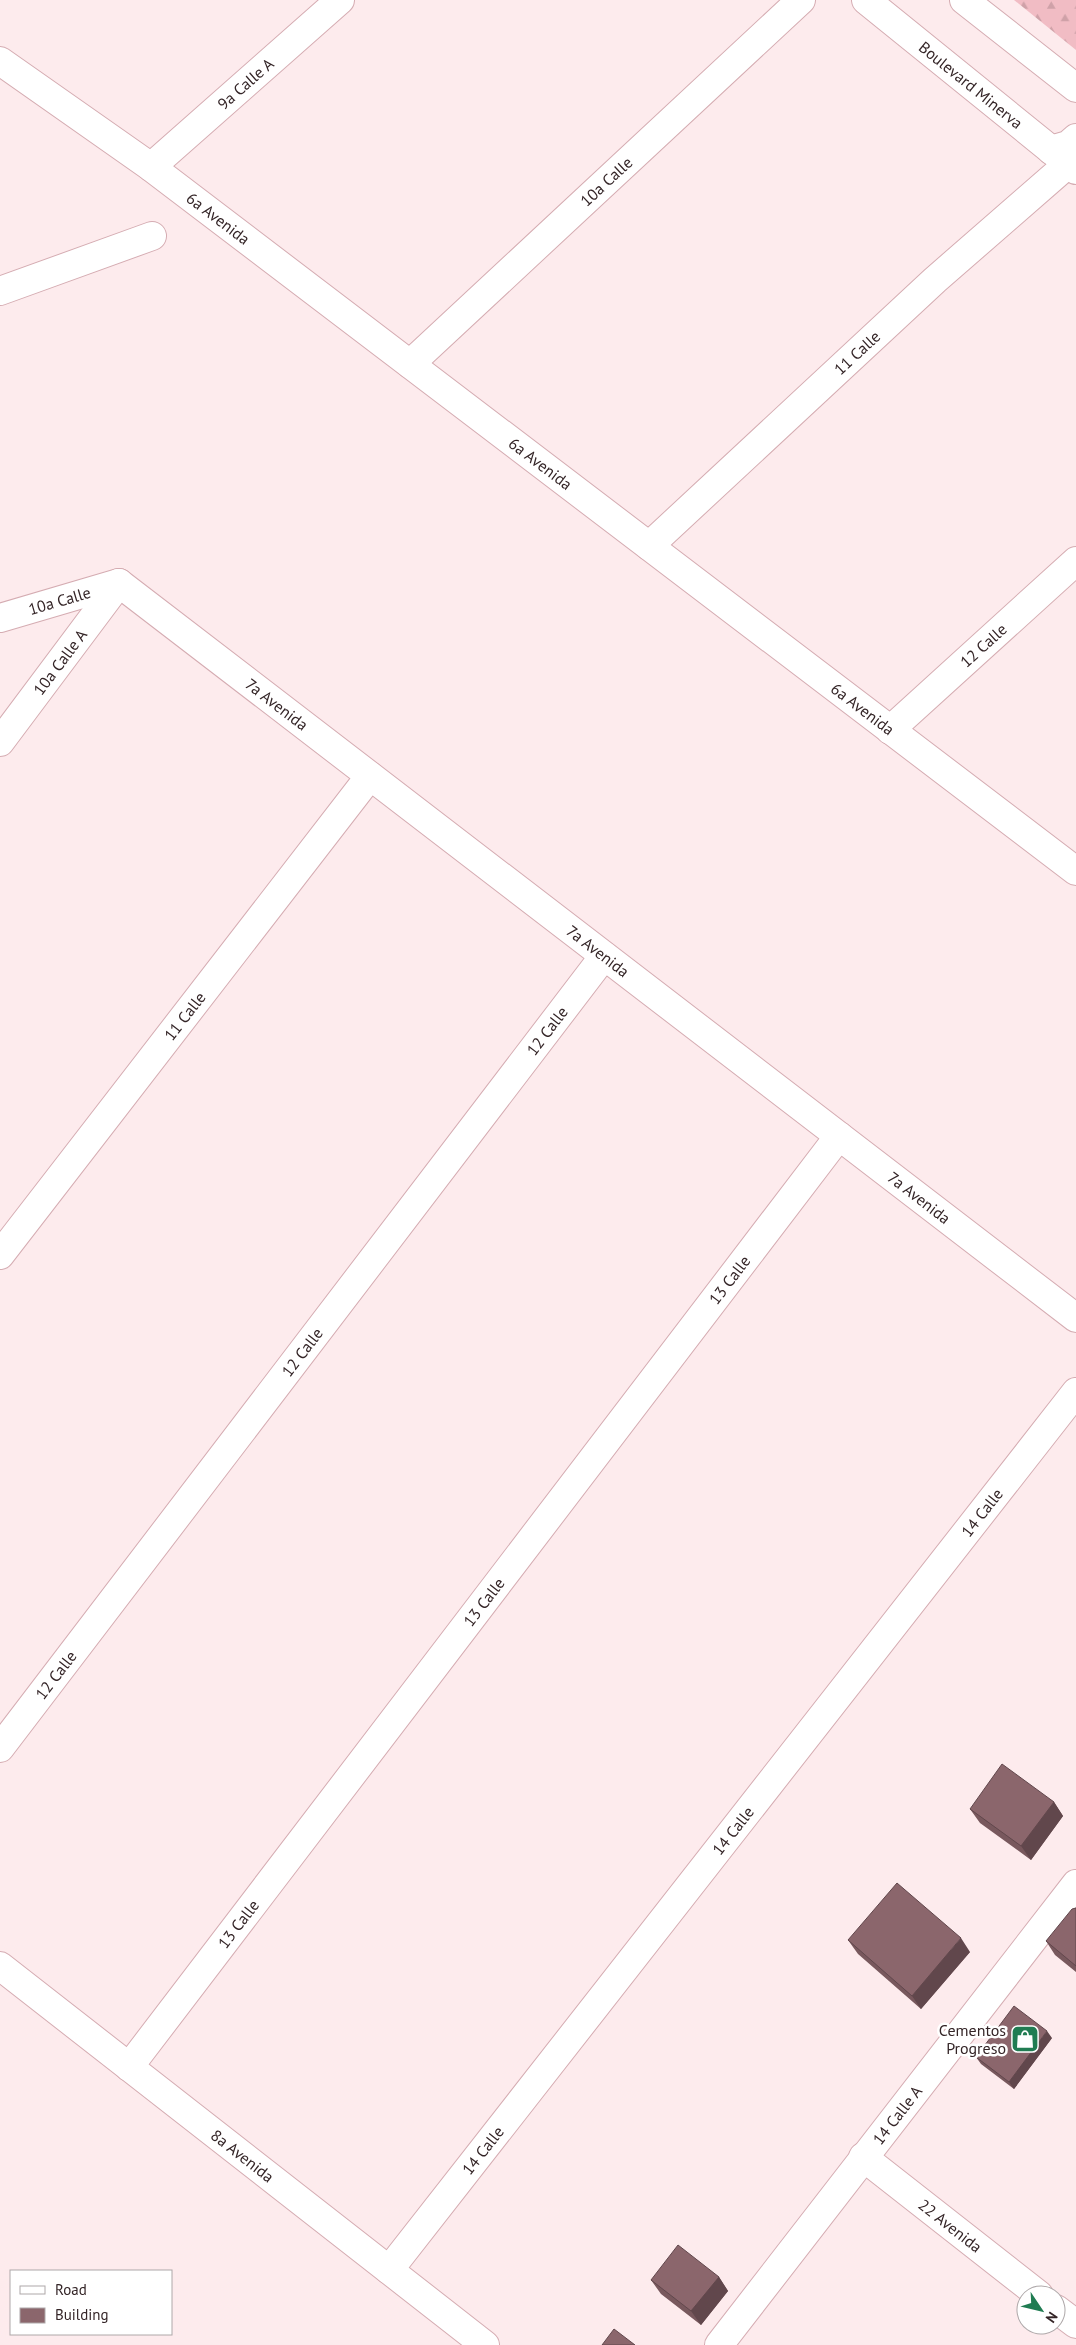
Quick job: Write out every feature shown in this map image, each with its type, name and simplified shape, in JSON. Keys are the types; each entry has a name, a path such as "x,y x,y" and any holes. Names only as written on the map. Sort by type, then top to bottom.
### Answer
{"street":[{"name":"9a Calle A","path":"151,166 340,0"},
{"name":"10a Calle","path":"410,364 801,0"},
{"name":"Boulevard Minerva","path":"866,0 1065,162"},
{"path":"964,0 1076,88"},
{"name":"6a Avenida","path":"0,61 151,166 1076,872"},
{"name":"11 Calle","path":"649,546 1065,162 1068,145 1076,138"},
{"path":"0,291 152,236"},
{"name":"12 Calle","path":"890,730 1076,561"},
{"name":"10a Calle","path":"0,618 119,583"},
{"name":"10a Calle A","path":"0,742 119,583"},
{"name":"7a Avenida","path":"119,583 1076,1318"},
{"name":"11 Calle","path":"0,1255 370,776"},
{"name":"12 Calle","path":"0,1748 604,956"},
{"name":"13 Calle","path":"129,2067 839,1136"},
{"name":"14 Calle","path":"390,2270 1076,1392"},
{"name":"14 Calle A","path":"719,2345 1076,1884"},
{"name":"8a Avenida","path":"0,1966 485,2345"},
{"name":"22 Avenida","path":"863,2157 1026,2285"},
{"path":"1066,2316 1076,2324"}],"green space":[{"path":"1014,0 1076,0 1076,50"}],"building":[{"path":"1002,1764 1054,1802 1021,1846 970,1809"},
{"path":"897,1883 961,1938 912,1996 848,1940"},
{"path":"1076,1908 1076,1966 1046,1941 1072,1909"},
{"path":"1014,2006 1047,2031 1009,2082 976,2057"},
{"path":"678,2245 719,2277 691,2311 651,2280"},
{"path":"614,2329 635,2345 602,2345"}],"place":[{"name":"Cementos Progreso","path":"1025,2039"}]}
